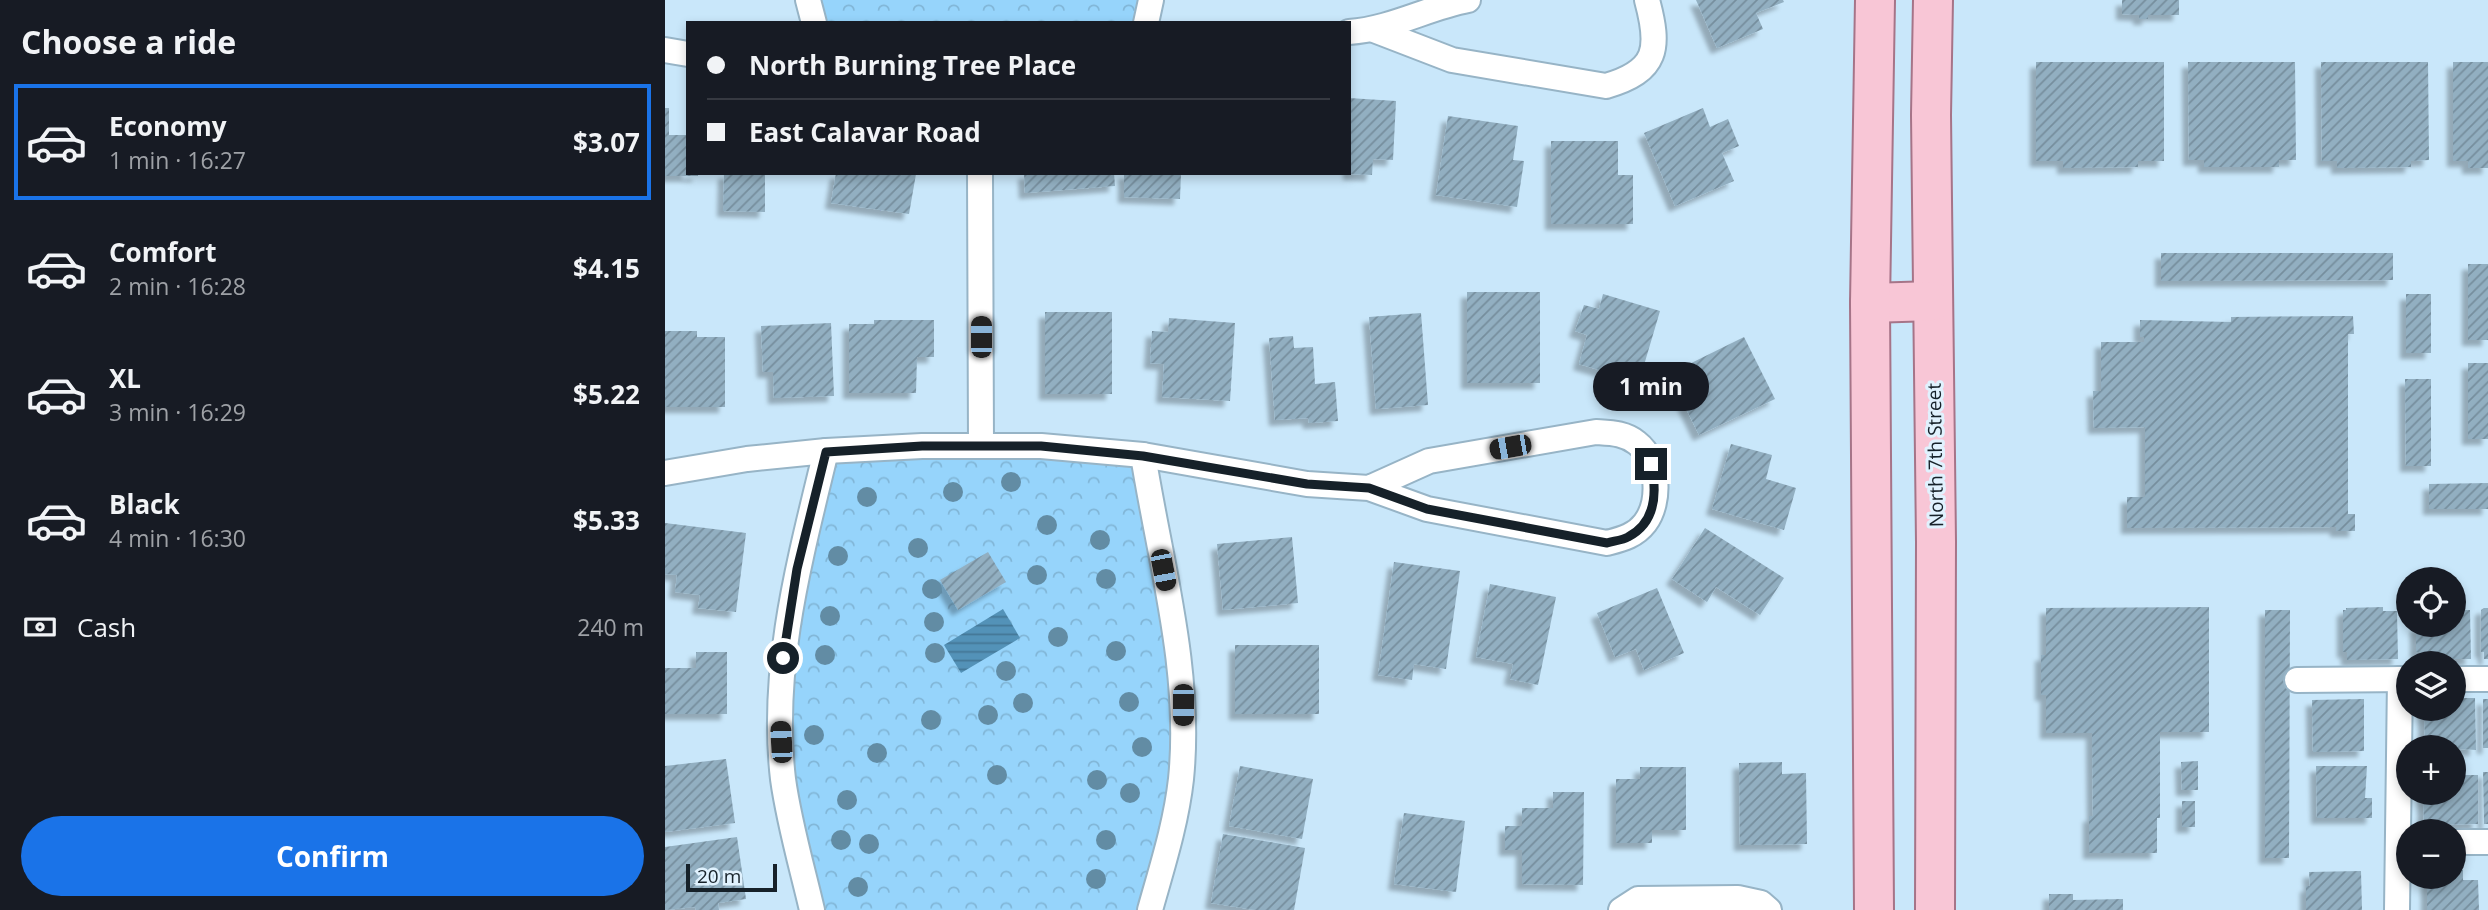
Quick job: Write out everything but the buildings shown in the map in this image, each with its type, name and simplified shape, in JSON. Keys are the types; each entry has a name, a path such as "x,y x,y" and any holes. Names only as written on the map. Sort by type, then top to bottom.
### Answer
{"main road":[{"path":"1874,910 1870,303 1875,0"},
{"name":"North 7th Street","path":"1933,0 1931,115 1936,542 1935,910"},
{"path":"1870,303 1933,301"}],"street":[{"path":"808,0 813,21"},
{"path":"1146,21 1151,0"},
{"path":"1351,32 1374,30 1468,0"},
{"path":"1374,30 1452,60 1606,86 1629,79 1645,66 1652,52 1653,23 1647,0"},
{"path":"665,50 686,54"},
{"path":"980,175 981,446"},
{"path":"665,473 747,460 826,452 922,446 1041,446 1143,456 1307,484 1369,488 1427,509 1607,543 1628,537 1645,523 1653,507 1656,485 1651,464 1639,443 1618,433 1596,432 1429,461 1369,488"},
{"path":"812,910 783,780 780,695 785,639 797,569 826,452"},
{"path":"1143,456 1176,639 1183,705 1181,779 1175,817 1150,910"},
{"path":"2466,679 2488,679"},
{"path":"2297,680 2396,680"},
{"path":"2403,819 2404,721"},
{"path":"2466,842 2488,842"},
{"path":"2397,910 2399,889"},
{"path":"1621,910 1639,899 1738,898 1761,903 1769,910"}],"green space":[{"path":"808,0 1151,0 1146,21 813,21"},
{"path":"826,451 1143,455 1183,705 1150,910 812,910 780,723"}],"shaded area":[{"path":"1003,609 1020,638 961,673 944,645"}],"route":[{"path":"783,658 797,569 826,452 922,446 1041,446 1143,456 1307,484 1369,488 1427,509 1607,543 1628,537 1645,523 1653,507 1656,485 1651,464"}]}
